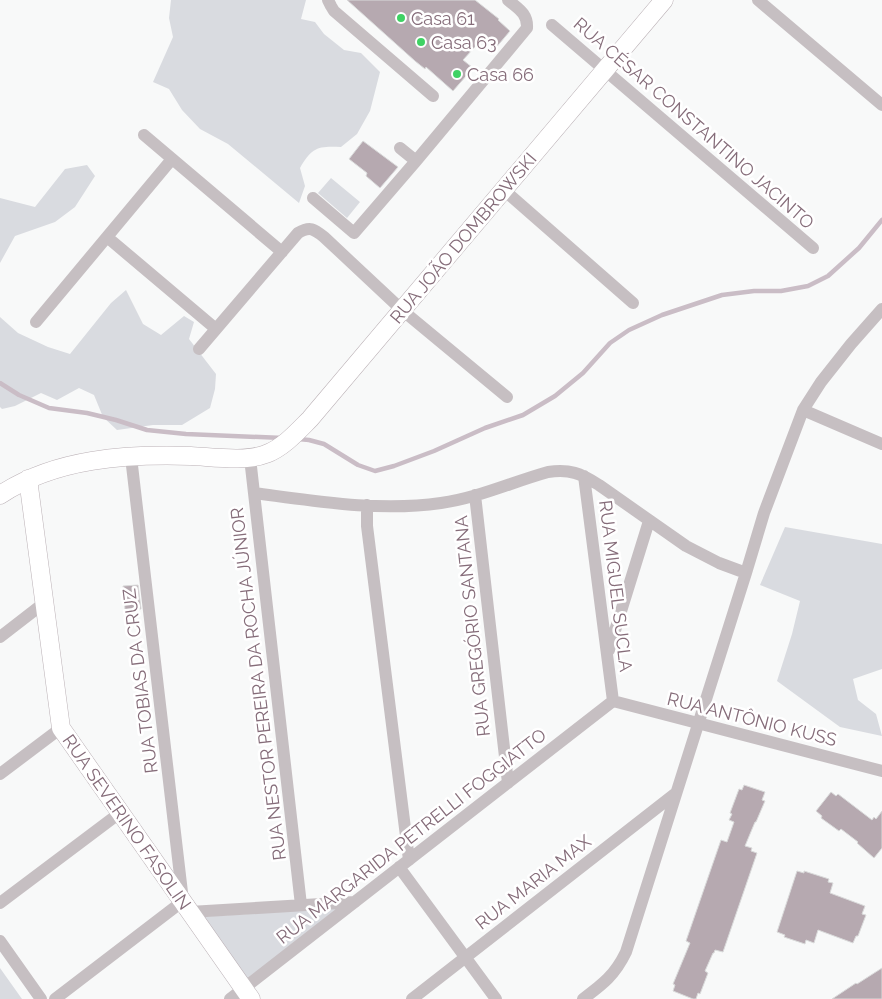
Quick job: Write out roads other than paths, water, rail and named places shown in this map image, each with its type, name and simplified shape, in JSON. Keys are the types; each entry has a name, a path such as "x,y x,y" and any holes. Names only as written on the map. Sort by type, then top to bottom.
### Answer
{"street":[{"path":"328,0 334,11 434,96"},
{"path":"313,198 354,233 527,28 526,16 508,0"},
{"name":"RUA JOÃO DOMBROWSKI","path":"0,495 28,479 51,470 78,463 131,457 250,458 268,454 280,446 310,418 664,0"},
{"path":"758,0 882,105"},
{"name":"RUA CÉSAR CONSTANTINO JACINTO","path":"552,25 813,248"},
{"path":"144,135 282,252"},
{"path":"400,148 416,161"},
{"path":"36,322 172,159"},
{"path":"504,190 633,303"},
{"path":"199,349 298,233 304,229 310,229 324,237 402,310 507,397"},
{"path":"107,237 216,329"},
{"path":"583,999 612,975 626,952 764,513 803,410 833,367 882,309"},
{"path":"803,410 882,444"},
{"name":"RUA TOBIAS DA CRUZ","path":"131,457 187,906"},
{"name":"RUA NESTOR PEREIRA DA ROCHA JÚNIOR","path":"250,458 301,905"},
{"path":"254,493 367,505 424,505 443,503 475,495 548,472 562,470 584,476 702,555 746,573"},
{"name":"RUA MIGUEL SUCLA","path":"584,476 613,701"},
{"name":"RUA SEVERINO FASOLIN","path":"28,479 62,728 187,906 242,996"},
{"name":"RUA GREGÓRIO SANTANA","path":"475,495 508,783"},
{"path":"367,505 367,526 404,864 496,999"},
{"path":"607,655 649,521"},
{"path":"0,636 44,603"},
{"name":"RUA MARGARIDA PETRELLI FOGGIATTO","path":"242,996 355,902 613,701"},
{"name":"RUA ANTÔNIO KUSS","path":"613,701 882,771"},
{"path":"0,774 62,728"},
{"name":"RUA MARIA MAX","path":"412,999 676,793"},
{"path":"0,903 121,812"},
{"path":"56,999 187,906 301,905 355,902"},
{"path":"0,941 40,999"}],"waterway":[{"path":"298,439 324,444 358,465 375,471 394,466 434,451 485,428 523,415 555,396 583,373 610,343 629,330 662,315 722,295 754,291 781,291 808,286 828,276 859,248 882,220"},
{"path":"0,383 19,395 49,408 87,413 147,430 186,434 283,438"}],"place":[{"name":"Casa 61","path":"401,18"},
{"name":"Casa 63","path":"421,42"},
{"name":"Casa 66","path":"457,74"}]}
